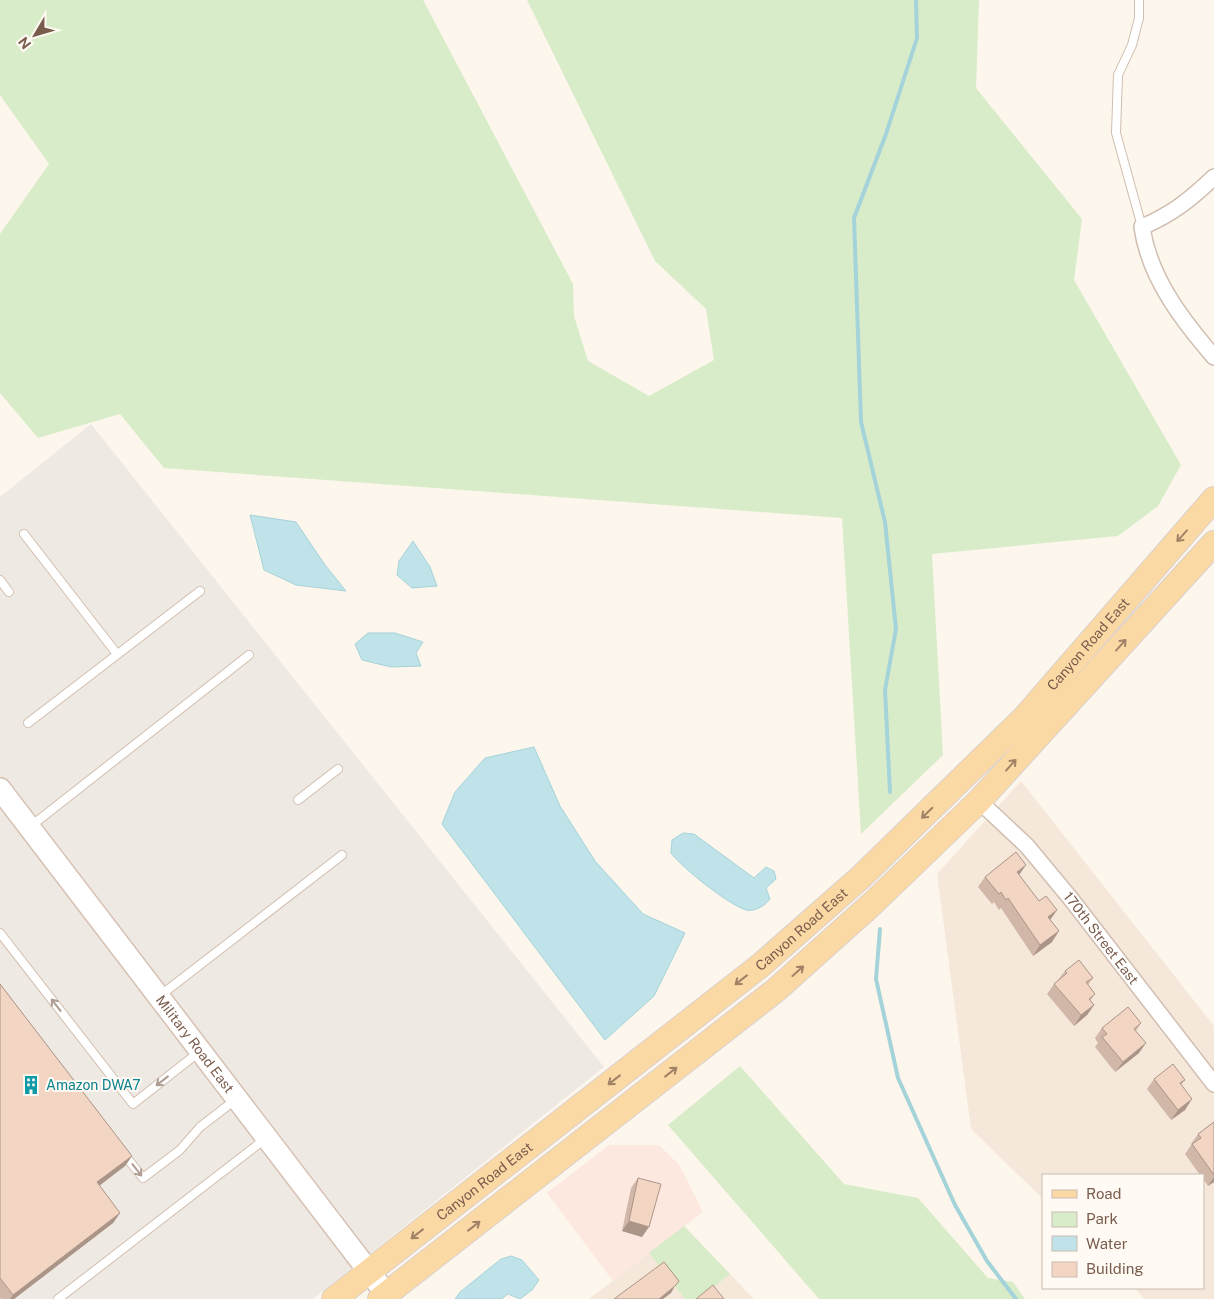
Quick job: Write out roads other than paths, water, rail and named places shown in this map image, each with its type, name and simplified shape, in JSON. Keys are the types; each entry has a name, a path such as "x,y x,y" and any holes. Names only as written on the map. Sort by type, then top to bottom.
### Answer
{"main road":[{"name":"Canyon Road East","path":"334,1299 761,965 861,877 1024,718 1214,499"},
{"name":"Canyon Road East","path":"386,1297 776,990 873,903 979,801 1214,543"},
{"path":"979,801 975,796 977,783 1024,718"}],"street":[{"path":"1214,177 1191,199 1170,215 1142,227 1145,249 1157,278 1192,332 1214,358"},
{"name":"Military Road East","path":"0,789 370,1271 386,1297"},
{"name":"170th Street East","path":"979,801 1027,846 1071,899 1214,1084"}],"lane":[{"path":"1139,0 1139,18 1132,45 1118,75 1116,133 1142,227"},
{"path":"24,534 117,654"},
{"path":"0,580 9,592"},
{"path":"28,723 200,591"},
{"path":"30,827 249,655"},
{"path":"298,800 338,769"},
{"path":"159,996 342,855"},
{"path":"0,933 133,1104 201,1051"},
{"path":"119,1148 143,1178 180,1150 200,1127 237,1098"},
{"path":"58,1299 267,1138"}],"water":[{"path":"250,515 296,522 325,565 346,591 296,585 264,570"},
{"path":"413,541 430,567 437,586 412,588 397,575 399,561"},
{"path":"368,633 395,633 423,642 416,653 421,666 391,667 362,660 355,644"},
{"path":"534,747 560,806 595,861 643,914 685,933 654,996 605,1040 442,824 455,792 485,758"},
{"path":"683,833 694,834 754,878 766,867 774,871 776,879 766,888 770,899 759,908 746,910 738,907 706,885 671,853 672,840"},
{"path":"511,1256 522,1260 539,1280 532,1290 520,1299 508,1294 501,1299 455,1299 460,1292 501,1259"}],"waterway":[{"path":"890,792 885,690 896,629 885,522 861,422 854,218 886,134 917,38 916,0"},
{"path":"880,929 876,979 898,1078 955,1205 987,1261 1016,1299"}],"place":[{"name":"Amazon DWA7","path":"31,1085"}]}
